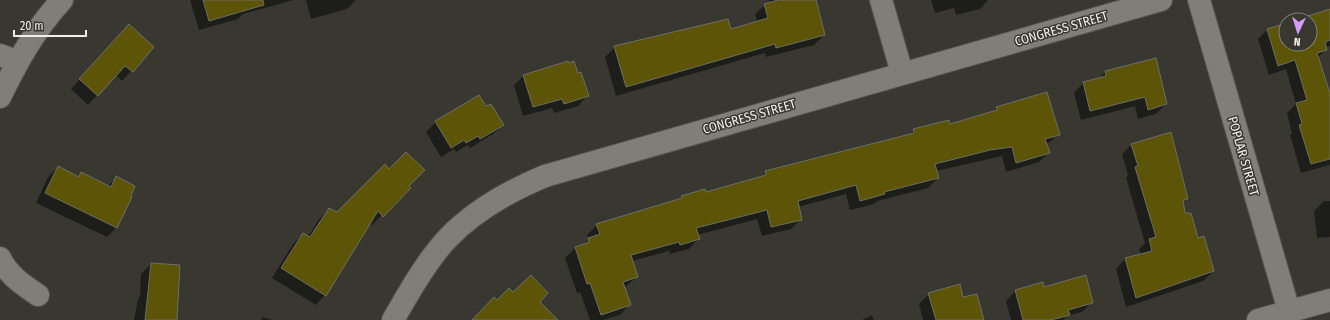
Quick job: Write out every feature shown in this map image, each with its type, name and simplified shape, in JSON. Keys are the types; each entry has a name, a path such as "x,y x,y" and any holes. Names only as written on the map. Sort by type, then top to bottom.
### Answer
{"street":[{"path":"0,97 9,58 62,0"},
{"path":"881,0 902,73"},
{"name":"CONGRESS STREET","path":"393,320 414,284 447,239 479,211 515,189 545,176 614,154 1161,0"},
{"name":"POPLAR STREET","path":"1199,0 1289,311"},
{"path":"0,258 3,265 17,281 38,295"},
{"path":"1258,320 1330,300"}],"building":[{"path":"203,0 263,0 264,5 209,21"},
{"path":"778,0 816,0 825,35 776,48 775,44 626,87 614,46 728,19 731,29 768,18 764,4"},
{"path":"1330,9 1330,40 1325,42 1327,50 1317,53 1330,93 1330,159 1311,164 1299,125 1302,124 1296,103 1307,100 1295,60 1278,66 1267,29 1278,26 1278,52 1318,52 1318,13"},
{"path":"129,24 154,47 133,72 125,66 98,96 79,79"},
{"path":"1156,58 1167,104 1148,110 1145,97 1090,111 1083,82 1106,76 1105,71"},
{"path":"568,61 569,63 574,61 578,73 581,72 589,96 564,104 562,99 533,107 523,75"},
{"path":"1047,92 1060,135 1045,139 1050,153 1016,163 1012,147 990,150 935,164 939,178 884,192 885,194 860,201 856,185 798,201 802,220 771,227 767,210 696,228 700,239 680,245 679,242 631,255 638,277 623,282 631,305 601,315 590,283 587,284 575,247 589,242 588,238 600,234 596,224 682,198 681,196 705,189 706,192 766,175 765,171 914,133 913,129 949,120 950,124 997,110 996,107"},
{"path":"479,95 486,106 491,104 504,125 480,139 478,136 466,143 464,140 451,148 435,121"},
{"path":"1171,132 1188,199 1183,200 1185,213 1191,213 1198,238 1204,236 1214,271 1136,298 1125,258 1152,251 1149,239 1156,237 1135,167 1138,166 1131,144"},
{"path":"406,152 425,170 409,186 411,188 383,217 378,211 326,296 281,268 303,233 310,237 329,208 337,212 385,164 389,169"},
{"path":"58,166 79,177 81,172 111,187 116,176 135,186 131,196 132,197 117,228 45,193"},
{"path":"151,263 180,265 177,320 145,320"},
{"path":"531,275 548,293 540,302 558,320 472,320 494,297 497,300 509,288 513,292"},
{"path":"1086,275 1093,303 1068,310 1070,315 1051,320 1023,320 1015,290 1043,282 1044,287"},
{"path":"960,284 963,297 977,294 984,320 936,320 928,293"}]}
